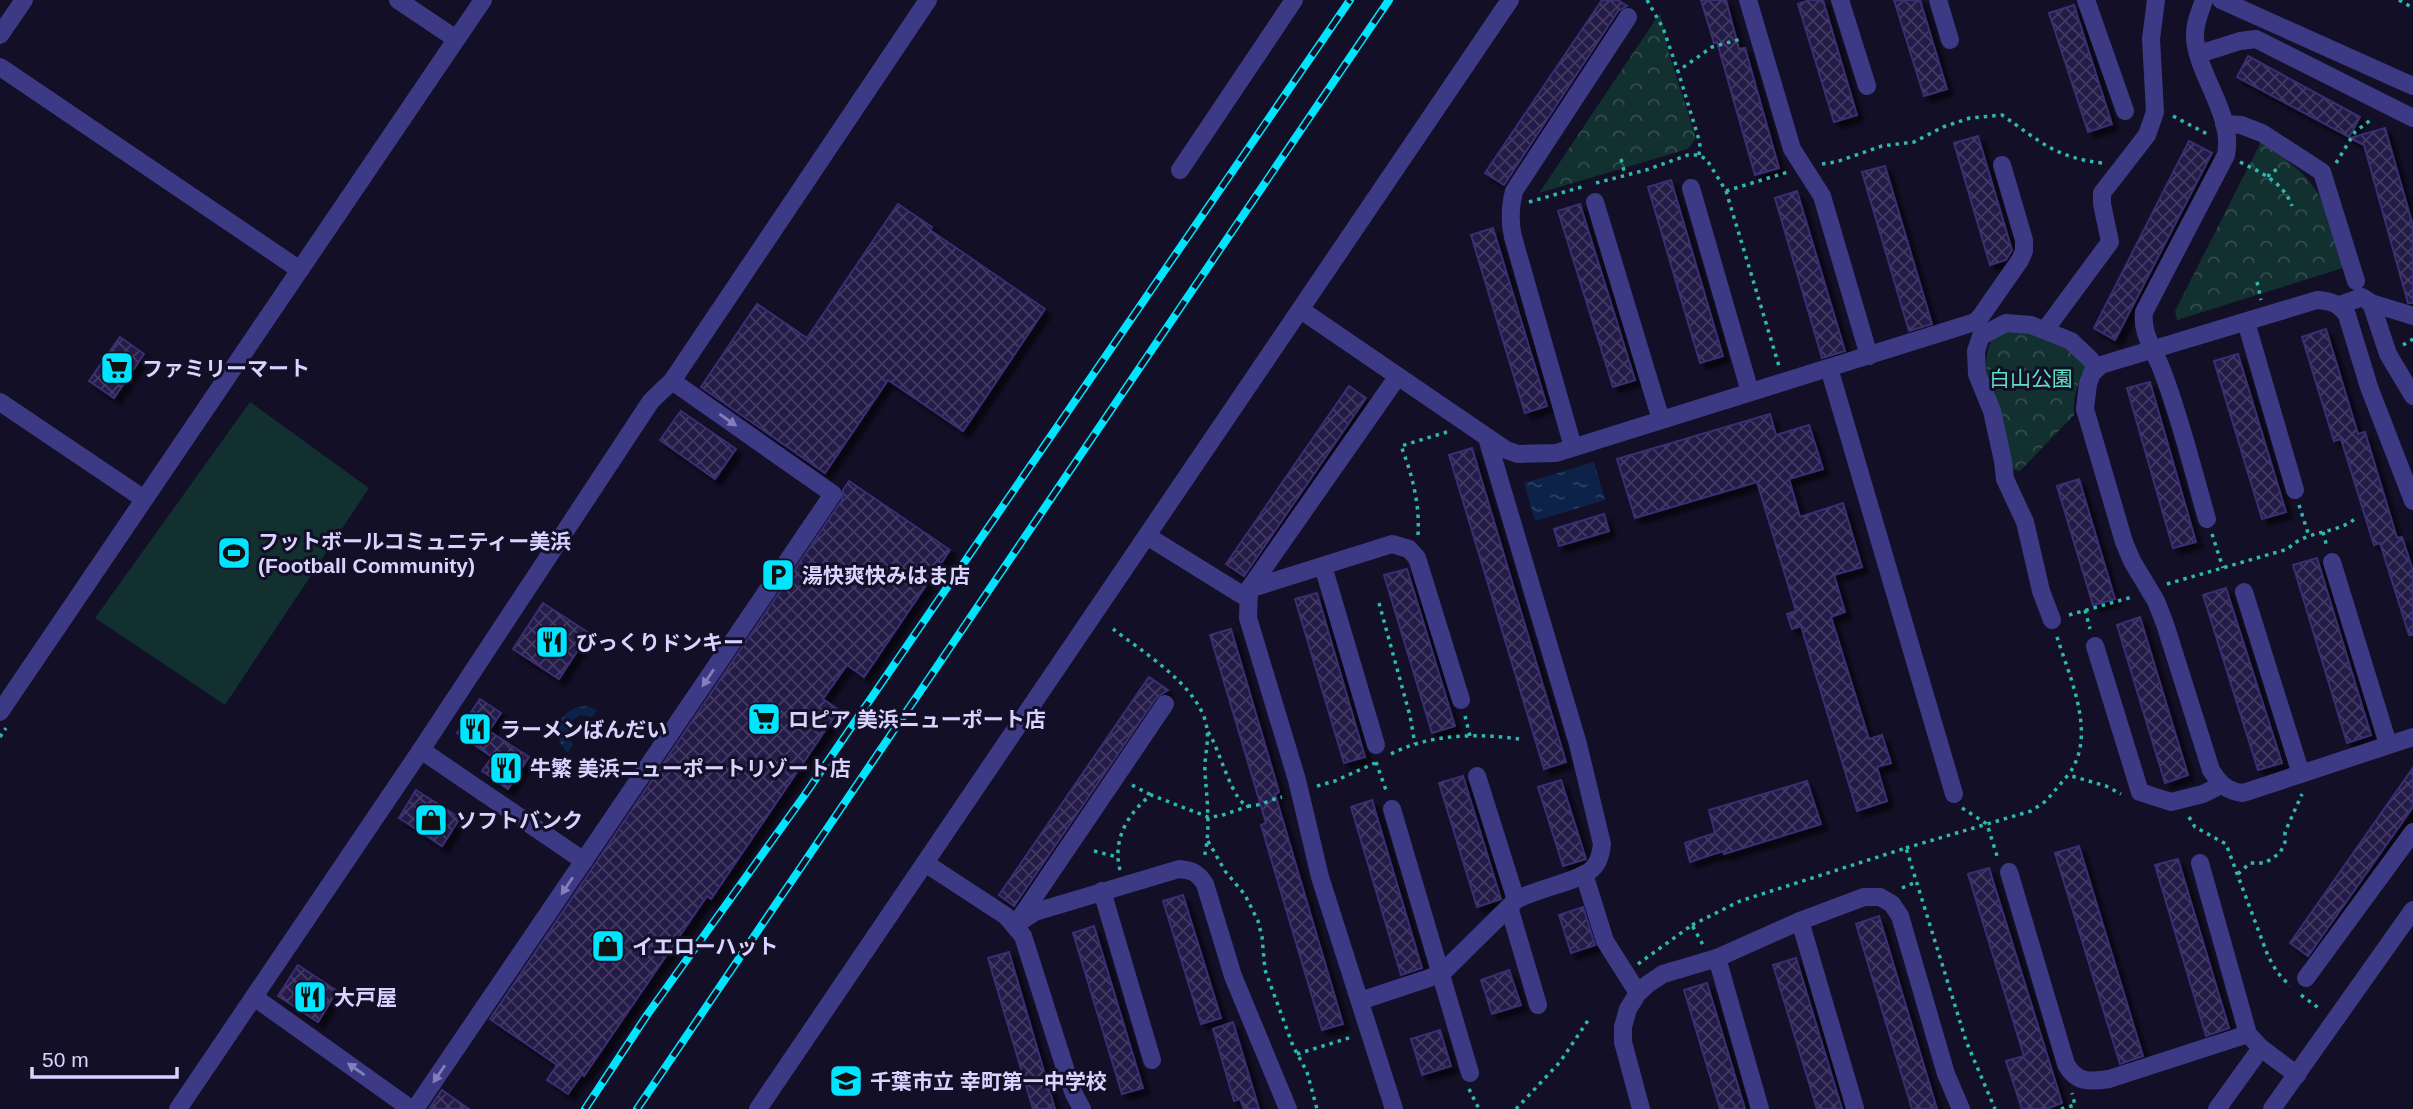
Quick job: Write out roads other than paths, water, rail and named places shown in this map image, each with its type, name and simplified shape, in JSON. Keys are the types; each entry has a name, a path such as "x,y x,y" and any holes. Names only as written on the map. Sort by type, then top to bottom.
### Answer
{"street":[{"path":"0,35 24,0"},
{"path":"398,0 456,39"},
{"path":"0,712 483,0"},
{"path":"178,1109 421,750 651,401 673,381 928,0"},
{"path":"1180,170 1294,0"},
{"path":"758,1109 1510,0"},
{"path":"1748,0 1792,149 1822,197 1869,356"},
{"path":"1840,0 1867,86"},
{"path":"1938,0 1950,40"},
{"path":"2086,0 2125,111"},
{"path":"2045,330 2110,242 2102,193 2147,135 2155,108 2151,39 2156,0"},
{"path":"2204,0 2196,24 2195,41 2224,124 2227,150 2144,312 2144,331 2163,373 2207,519"},
{"path":"2221,0 2413,86"},
{"path":"1573,447 1513,237 1509,220 1511,203 1514,191 1628,17"},
{"path":"2199,54 2240,41 2256,39 2413,118"},
{"path":"0,66 300,270"},
{"path":"2224,124 2241,125 2262,133 2322,172 2356,281"},
{"path":"1301,310 1506,450 1518,454 1556,453 1975,322 2013,271 2024,251 2024,240 2003,164"},
{"path":"1691,188 1750,393"},
{"path":"1595,202 1661,420"},
{"path":"2340,305 2362,297 2371,303 2413,317"},
{"path":"2413,501 2369,387 2347,315 2340,305 2317,300 2101,365 2092,373 2085,409 2124,541 2132,561 2156,601 2211,769 2221,785 2232,792 2244,793 2413,737"},
{"path":"2371,303 2388,354 2413,396"},
{"path":"2246,322 2295,490"},
{"path":"2052,620 2041,590 2025,522 2005,479 1992,411 1977,374 1976,351 1981,336 2006,323 2031,325 2071,341 2091,360"},
{"path":"1829,368 1954,794"},
{"path":"1394,1109 1320,877 1297,780 1248,618 1248,593 1398,376"},
{"path":"254,997 413,1109 584,861 833,494 673,381"},
{"path":"0,402 144,499"},
{"path":"1360,1001 1441,974 1512,904 1530,892 1584,874 1593,869 1599,859 1602,844 1578,744 1487,438"},
{"path":"1147,536 1248,593 1392,544 1409,549 1417,558 1461,700"},
{"path":"2332,562 2388,744"},
{"path":"1323,566 1380,756"},
{"path":"2244,592 2301,774"},
{"path":"2095,646 2140,792 2171,802 2203,794 2221,785"},
{"path":"1015,925 1165,704"},
{"path":"421,750 584,861"},
{"path":"1477,776 1538,1005"},
{"path":"1392,809 1470,1073"},
{"path":"2306,978 2413,832"},
{"path":"925,863 1015,925 1023,936 1065,1068 1083,1109"},
{"path":"2200,863 2248,1034 2261,1048 2297,1075"},
{"path":"1015,925 1035,912 1179,869 1189,869 1198,874 1205,884 1233,976 1288,1109"},
{"path":"2009,872 2070,1073 2091,1082 2109,1079 2248,1034"},
{"path":"1584,874 1605,941 1638,993"},
{"path":"1102,891 1152,1060"},
{"path":"1641,1109 1623,1042 1623,1027 1628,1009 1638,993 1663,974 1864,897 1880,897 1892,904 1900,916 1946,1074 1961,1109"},
{"path":"2273,1109 2413,910"},
{"path":"1800,921 1855,1108"},
{"path":"1711,955 1760,1109"},
{"path":"2217,1109 2261,1048"}],"water":[{"path":"1594,462 1605,500 1535,521 1524,483"},
{"path":"586,706 597,710 592,717 580,715 570,722 568,736 573,744 568,753 559,740 558,727 565,715 578,707"}],"railway":[{"path":"585,1109 647,1015 804,796 1350,0"},
{"path":"637,1109 1389,0"}],"place":[{"name":"ファミリーマート","path":"117,368"},
{"name":"フットボールコミュニティー美浜 (Football Community)","path":"234,553"},
{"name":"湯快爽快みはま店","path":"778,575"},
{"name":"びっくりドンキー","path":"552,642"},
{"name":"ロピア 美浜ニューポート店","path":"764,719"},
{"name":"ラーメンばんだい","path":"475,729"},
{"name":"牛繁 美浜ニューポートリゾート店","path":"506,768"},
{"name":"ソフトバンク","path":"431,820"},
{"name":"イエローハット","path":"608,946"},
{"name":"大戸屋","path":"310,997"},
{"name":"千葉市立 幸町第一中学校","path":"846,1081"}],"park label":[{"name":"白山公園","path":"2031,378"}]}
